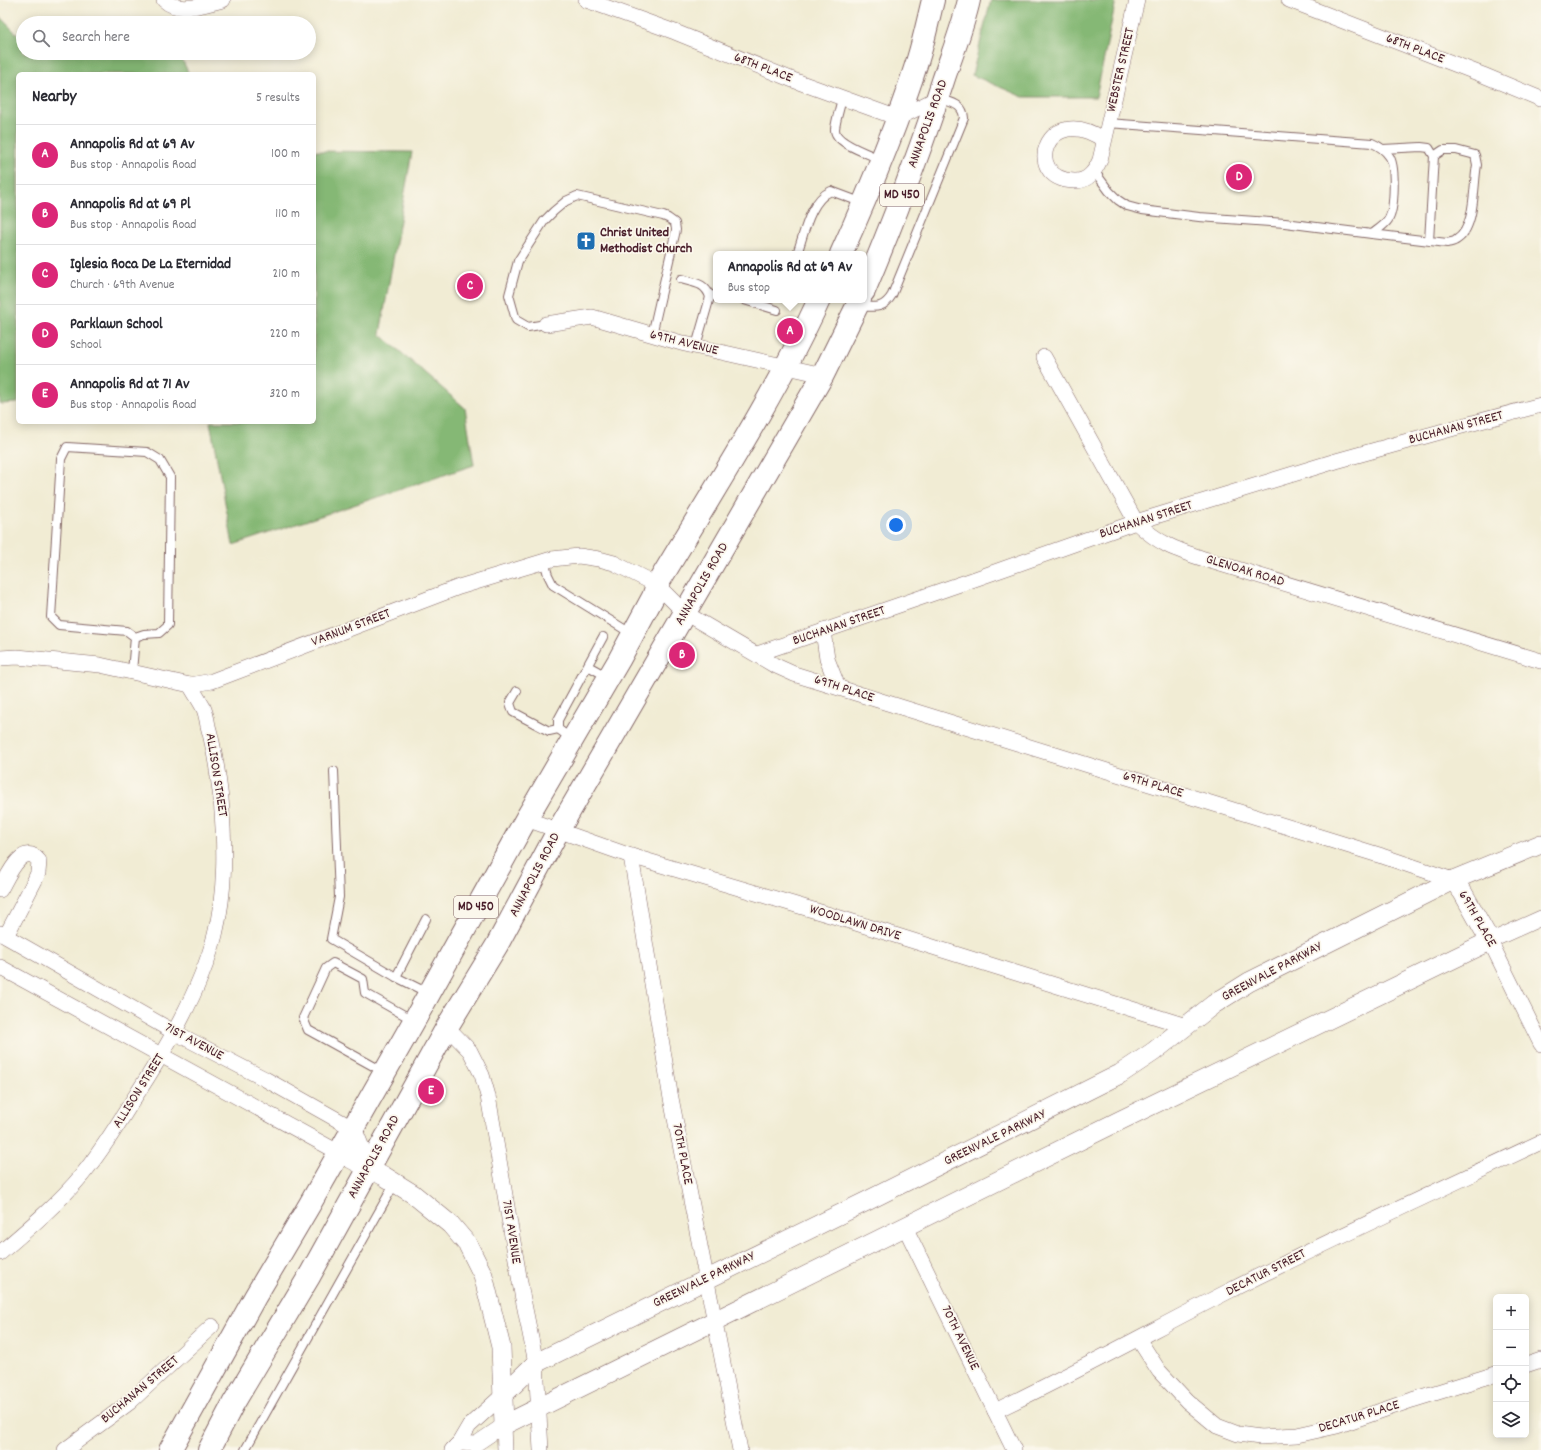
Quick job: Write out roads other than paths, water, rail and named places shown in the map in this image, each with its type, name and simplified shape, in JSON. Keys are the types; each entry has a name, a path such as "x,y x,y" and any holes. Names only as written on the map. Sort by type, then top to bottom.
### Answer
{"main road":[{"name":"MD 450","path":"842,251 864,203 898,118 918,58 933,0"},
{"name":"ANNAPOLIS ROAD","path":"867,285 884,244 938,98 969,0"},
{"name":"MD 450","path":"170,1450 255,1297 310,1204 338,1152 414,1021 428,993 526,819 565,734 609,677 653,597 657,585 749,431 817,303"},
{"name":"ANNAPOLIS ROAD","path":"209,1450 233,1404 310,1275 447,1027 497,945 558,831 686,613 822,375 859,303"}],"street":[{"name":"68TH PLACE","path":"586,0 675,32 842,98 898,118"},
{"name":"WEBSTER STREET","path":"1104,140 1137,0"},
{"name":"68TH PLACE","path":"1289,0 1541,99"},
{"path":"165,1 184,9 218,1"},
{"path":"898,118 938,98"},
{"path":"1064,130 1086,130 1104,140 1100,160 1094,172 1087,178 1078,181 1066,181 1056,176 1046,167 1044,157 1045,146 1053,136 1064,130"},
{"name":"69TH AVENUE","path":"546,324 592,317 652,335 822,375"},
{"name":"GLENOAK ROAD","path":"1044,357 1136,522 1156,539 1166,545 1186,553 1541,661"},
{"name":"BUCHANAN STREET","path":"756,654 1136,522 1336,461 1458,426 1541,405"},
{"name":"VARNUM STREET","path":"0,658 17,656 100,665 190,685 212,681 459,586 552,558 579,556 614,563 657,585 686,613"},
{"name":"69TH PLACE","path":"686,613 774,665 790,672 1453,880 1463,893 1490,941 1541,1044"},
{"path":"823,631 827,659 838,687"},
{"name":"ALLISON STREET","path":"0,1254 27,1230 81,1176 117,1126 162,1055 197,984 207,959 215,934 222,896 225,861 219,778 213,744 203,708 190,685"},
{"name":"WOODLAWN DRIVE","path":"526,819 631,856 840,918 1186,1026"},
{"name":"GREENVALE PARKWAY","path":"455,1446 469,1426 536,1363 1096,1087 1138,1063 1214,1004 1249,982 1453,880 1541,844"},
{"path":"0,890 20,858 26,854 32,854 36,857 39,861 38,874 3,934"},
{"name":"70TH PLACE","path":"631,856 670,1093 740,1450"},
{"name":"GREENVALE PARKWAY","path":"455,1446 476,1444 504,1425 539,1407 1490,941 1541,918"},
{"name":"71ST AVENUE","path":"3,934 174,1032 264,1079 352,1128"},
{"name":"71ST AVENUE","path":"0,967 395,1183 432,1208 452,1225 468,1245 483,1275 501,1347 505,1450"},
{"name":"71ST AVENUE","path":"447,1027 470,1051 482,1075 488,1096 522,1294 536,1363 541,1450"},
{"path":"352,1128 368,1168"},
{"name":"DECATUR STREET","path":"995,1411 1139,1340 1327,1242 1541,1142"},
{"name":"70TH AVENUE","path":"905,1227 1014,1450"},
{"name":"BUCHANAN STREET","path":"65,1450 130,1402 212,1326"},
{"name":"DECATUR PLACE","path":"1139,1340 1159,1371 1187,1401 1216,1426 1238,1434 1260,1437 1297,1435 1338,1426 1412,1400 1493,1375"},
{"path":"1529,1364 1541,1360"}],"lane":[{"path":"842,98 834,131 838,138 844,143 881,160"},
{"path":"867,301 881,306 888,302 892,296 964,118 963,110 960,106 938,98"},
{"path":"1108,123 1372,143 1383,149 1390,157 1393,165 1392,209 1388,220 1372,234"},
{"path":"1383,149 1429,148 1434,156 1429,241"},
{"path":"1094,172 1109,192 1118,200 1127,206 1142,210 1199,217 1285,223 1447,243 1457,240 1464,232 1469,221 1477,165 1475,156 1456,150 1443,150 1434,156"},
{"path":"798,251 815,204 824,194 830,191 864,203"},
{"path":"546,324 528,327 516,320 509,296 518,261 544,221 566,201 577,196 663,216 675,223 676,230 652,335"},
{"path":"681,279 700,284 713,295 696,346"},
{"path":"754,303 777,310"},
{"path":"67,447 147,452 160,460 170,477 168,625 159,634 144,634 135,638 127,631 59,625 51,617 61,459 67,447"},
{"path":"544,561 553,585 633,635"},
{"path":"565,734 558,720 603,637"},
{"path":"132,672 135,638"},
{"path":"588,666 609,677"},
{"path":"516,691 510,703 513,712 549,731 565,734"},
{"path":"334,772 339,897 331,940 396,977 428,993"},
{"path":"396,977 426,918"},
{"path":"384,1073 308,1030 303,1018 326,968 333,963 363,979 365,993 414,1021"},
{"path":"245,1450 395,1183"}],"place":[{"name":"Parklawn School","path":"1239,177"},
{"name":"Christ United Methodist Church","path":"586,241"},
{"name":"Iglesia Roca De La Eternidad","path":"470,286"},
{"name":"Annapolis Rd at 69 Av","path":"790,331"},
{"name":"Annapolis Rd at 69 Pl","path":"682,655"},
{"name":"Annapolis Rd at 71 Av","path":"431,1091"}]}
